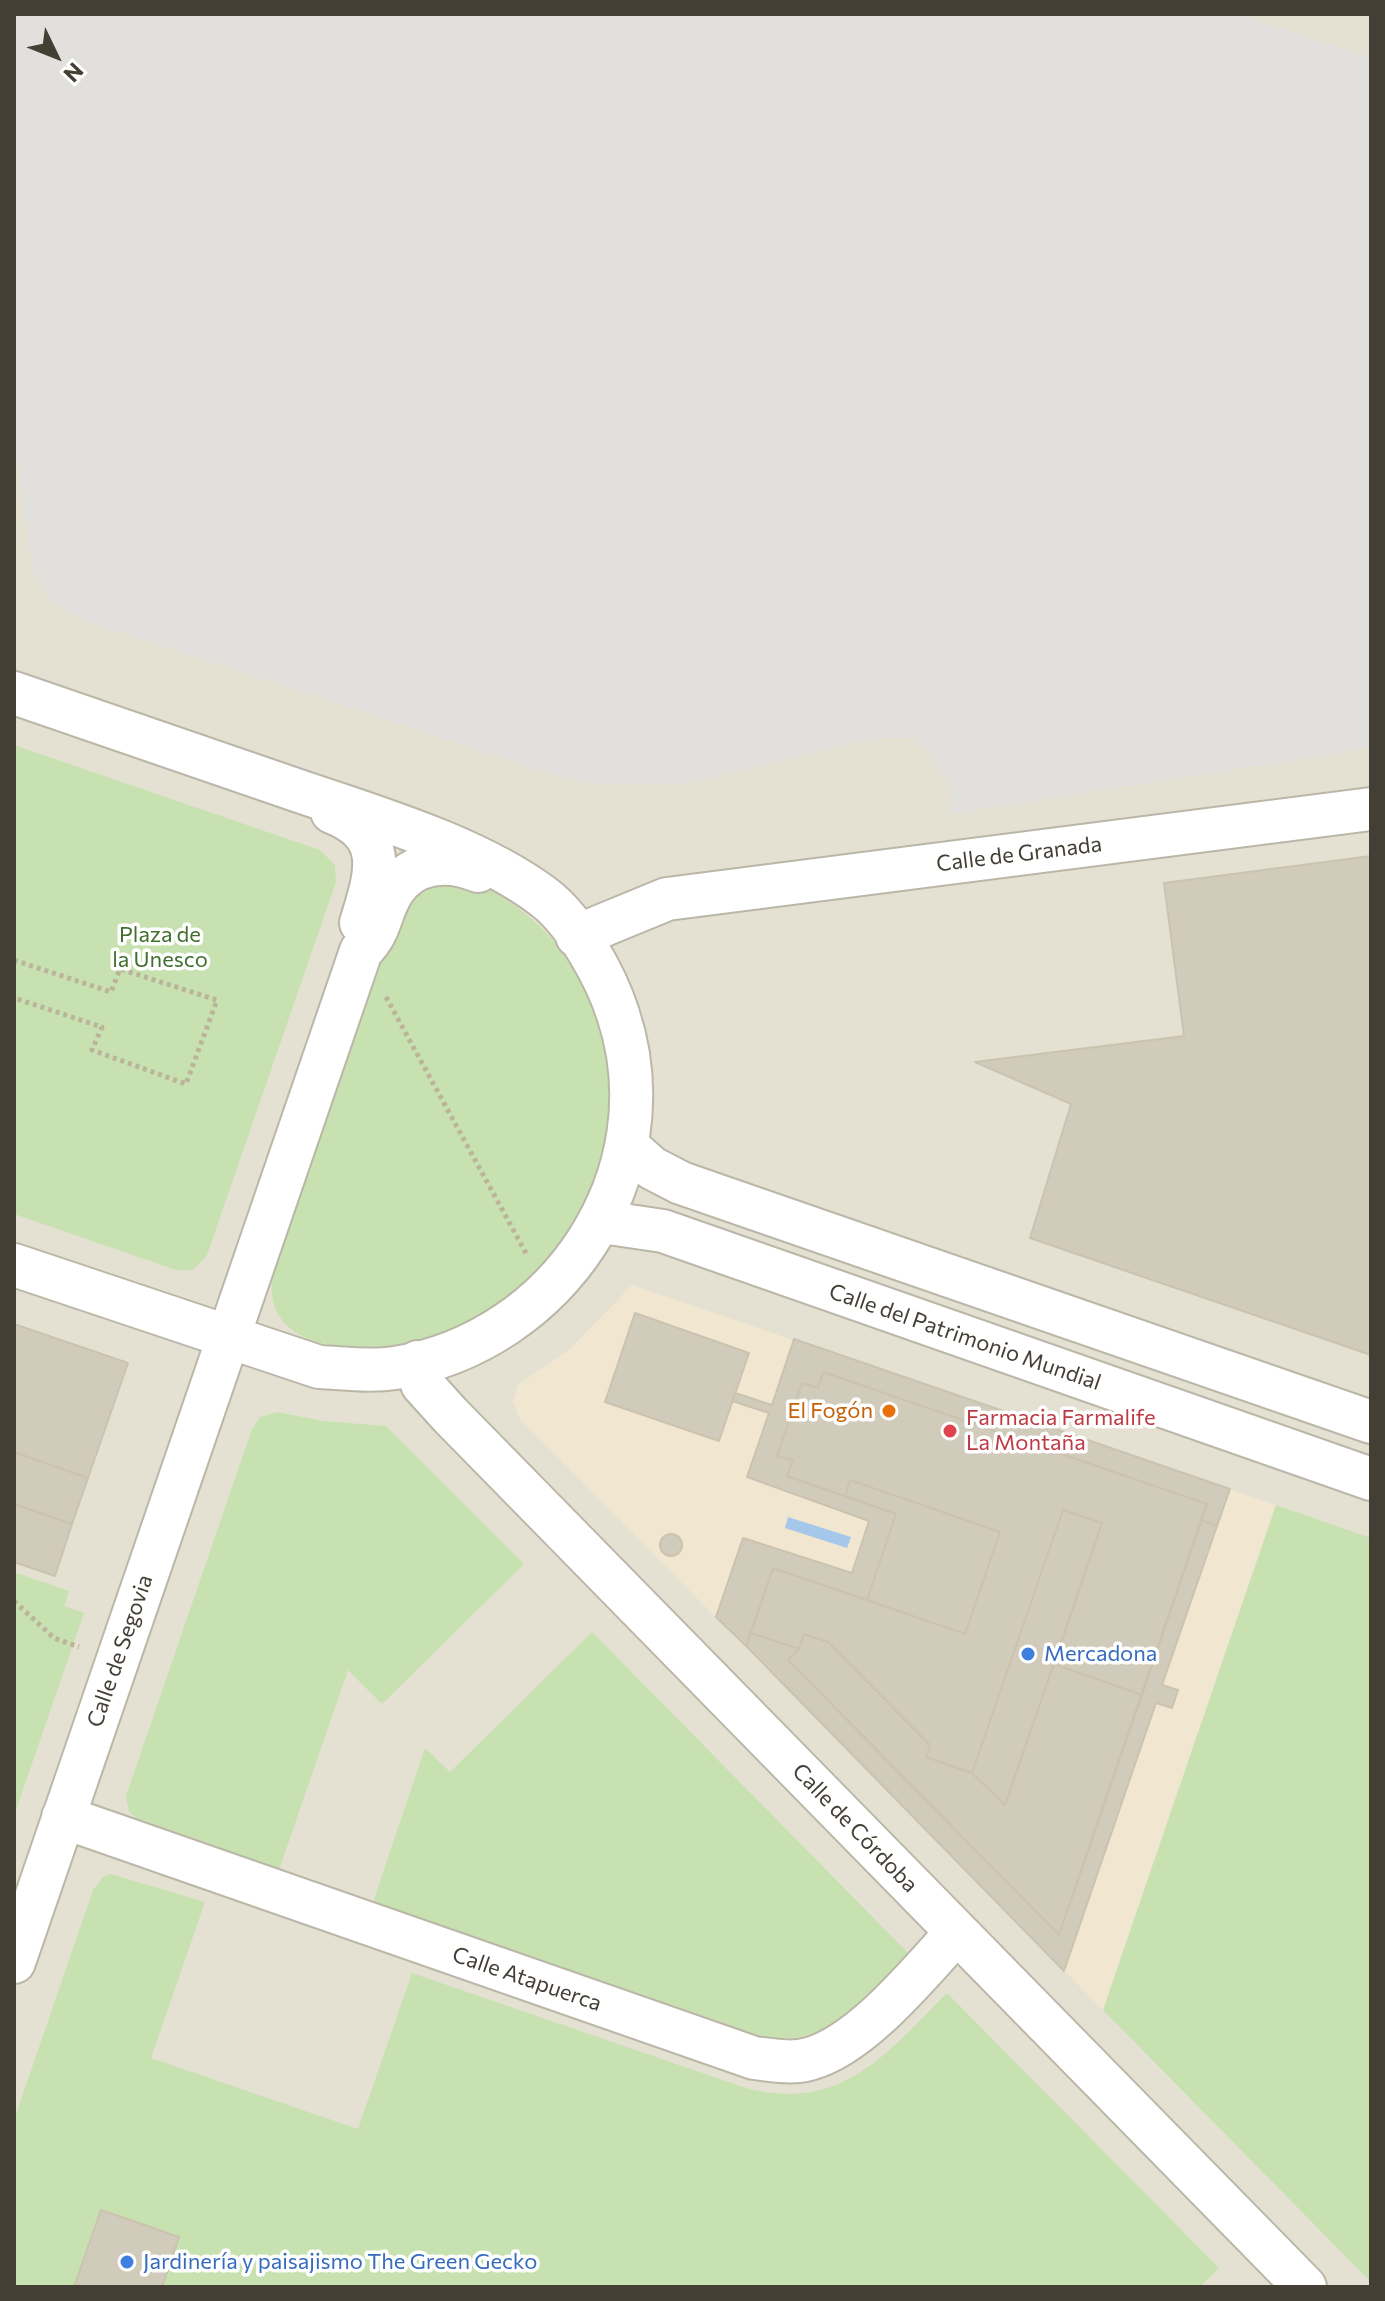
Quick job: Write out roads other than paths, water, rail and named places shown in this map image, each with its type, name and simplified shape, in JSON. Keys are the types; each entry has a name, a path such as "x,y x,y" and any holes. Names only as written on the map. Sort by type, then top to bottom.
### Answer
{"street":[{"path":"14,693 409,830 495,866 546,899 577,936 608,982 627,1041 631,1085 627,1146 612,1199 602,1222 567,1274 530,1309 468,1346 418,1362 370,1370 319,1367 14,1265"},
{"path":"227,1338 358,958 358,933 376,868 370,843 361,828 347,818 301,801 287,787"},
{"name":"Calle de Granada","path":"577,936 667,899 1371,809"},
{"path":"358,958 376,937 393,890 409,875 429,864 455,864 497,881 513,880"},
{"path":"627,1146 652,1168 681,1183 1371,1422"},
{"path":"274,1203 277,1217 263,1260 260,1301 279,1340 300,1360"},
{"name":"Calle del Patrimonio Mundial","path":"602,1222 663,1231 1371,1479"},
{"name":"Calle de Segovia","path":"14,1962 227,1338"},
{"name":"Calle de Córdoba","path":"418,1362 422,1384 450,1415 1305,2287"},
{"name":"Calle Atapuerca","path":"63,1817 754,2058 782,2062 810,2059 858,2032 957,1932"}],"water":[{"path":"788,1517 851,1537 847,1548 785,1528"}],"place":[{"name":"El Fogón","path":"889,1411"},
{"name":"Farmacia Farmalife La Montaña","path":"950,1431"},
{"name":"Mercadona","path":"1028,1654"},
{"name":"Jardinería y paisajismo The Green Gecko","path":"127,2262"}],"park label":[{"name":"Plaza de la Unesco","path":"160,948"}]}
